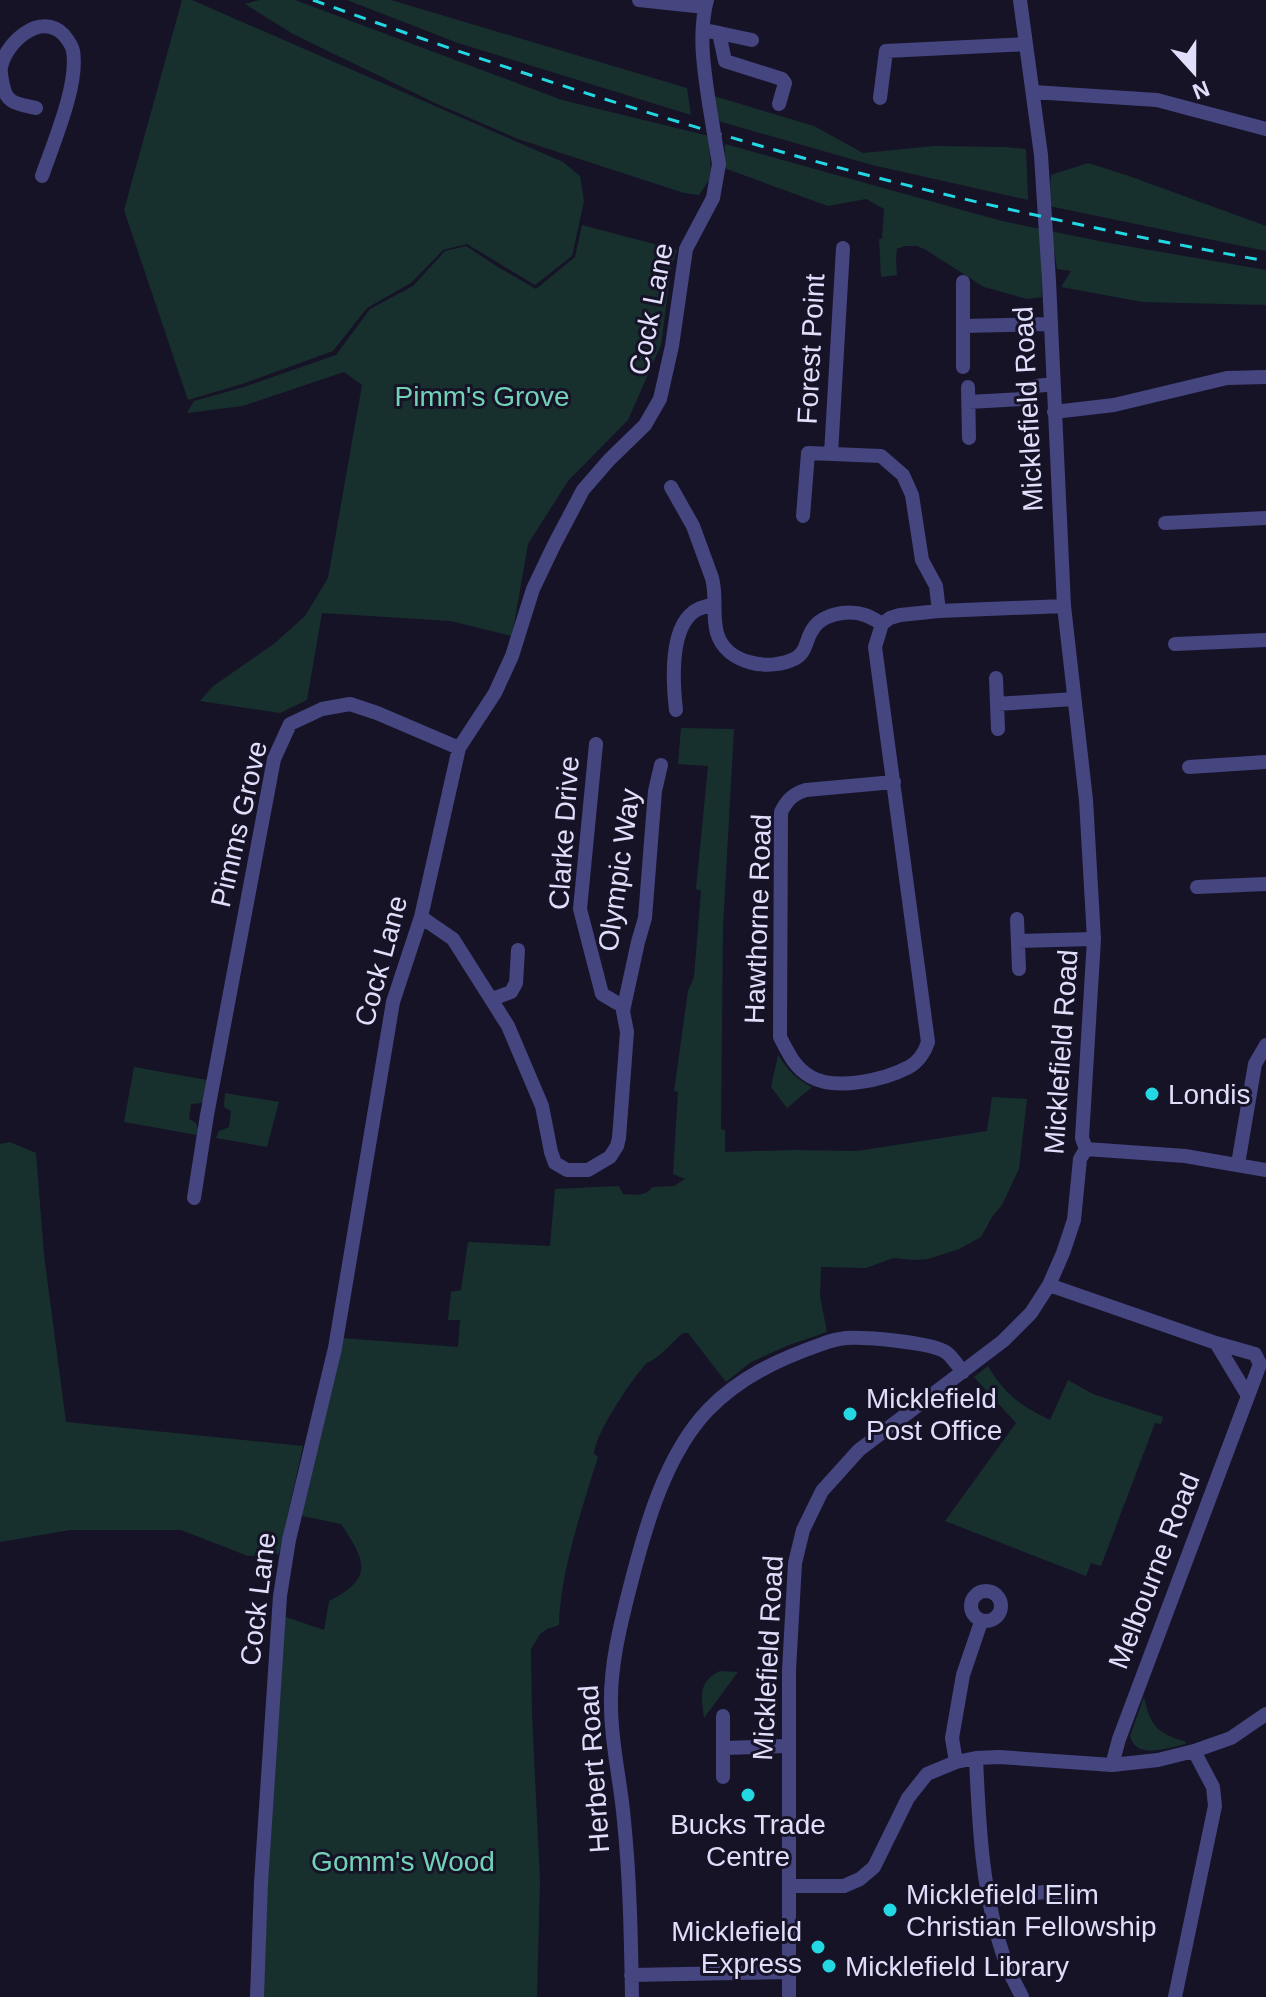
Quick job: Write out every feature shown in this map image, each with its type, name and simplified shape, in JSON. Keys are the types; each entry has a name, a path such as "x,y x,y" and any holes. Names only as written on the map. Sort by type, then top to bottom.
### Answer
{"street":[{"path":"639,0 706,4"},
{"name":"Micklefield Road","path":"789,1997 789,1670 795,1563 803,1530 822,1491 859,1450 1003,1341 1031,1313 1049,1285 1063,1253 1074,1220 1080,1159 1086,1149 1082,1138 1094,939 1086,800 1064,606 1041,155 1020,0"},
{"name":"Cock Lane","path":"257,1997 261,1883 280,1596 289,1540 335,1348 393,1002 421,917 459,748 501,681 533,589 583,490 645,425 660,399 672,346 686,249 713,198 719,164 705,75 703,30 706,4"},
{"path":"36,108 12,101 5,92 0,69 4,46 36,27 49,26 59,30 73,49 73,75 42,176"},
{"path":"703,30 752,40"},
{"path":"719,33 725,61 782,79 785,83 779,104"},
{"path":"880,98 886,51 1026,44"},
{"path":"1033,92 1157,100 1266,129"},
{"name":"Forest Point","path":"831,454 843,248"},
{"path":"963,282 963,367"},
{"path":"963,326 1051,324"},
{"path":"1054,412 1114,405 1227,378 1266,377"},
{"path":"969,438 969,394 1021,399 1036,386 1053,384"},
{"path":"803,516 808,453 881,456 903,475 912,495 922,560 936,586 939,611"},
{"path":"671,487 693,526 710,571 715,587 718,634 722,643 737,657 752,663 772,664 796,657 802,653 813,628 824,617 864,615 882,624 900,615 939,611 1064,606"},
{"path":"1165,523 1266,518"},
{"path":"676,710 674,658 684,622 691,613 714,604"},
{"name":"Hawthorne Road","path":"882,624 875,647 894,782 928,1042 916,1062 891,1074 844,1085 822,1082 796,1064 780,1037 781,812 797,792 894,782"},
{"path":"1175,644 1266,640"},
{"path":"996,678 998,729"},
{"path":"997,704 1074,699"},
{"name":"Pimms Grove","path":"194,1198 274,759 290,724 322,709 350,704 459,748"},
{"name":"Clarke Drive","path":"596,744 580,909 602,994 624,1003"},
{"path":"1189,767 1266,762"},
{"name":"Olympic Way","path":"421,917 453,939 508,1026 542,1106 555,1163 578,1172 606,1161 618,1143 627,1032 624,1003 645,918 655,791 661,765"},
{"path":"1197,887 1266,884"},
{"path":"1017,919 1019,969"},
{"path":"1018,941 1094,939"},
{"path":"492,999 511,992 516,983 518,950"},
{"path":"1238,1164 1255,1064 1266,1045"},
{"path":"1086,1149 1185,1156 1266,1170"},
{"name":"Melbourne Road","path":"1049,1285 1255,1354 1260,1364 1119,1739 1112,1765"},
{"name":"Herbert Road","path":"632,1997 624,1819 614,1752 611,1692 618,1636 640,1548 678,1453 702,1417 744,1379 777,1360 830,1341 865,1338 935,1347 946,1352 963,1372"},
{"path":"1216,1343 1248,1396"},
{"path":"956,1762 952,1738 963,1675 981,1622"},
{"path":"789,1886 844,1886 860,1879 874,1867 908,1798 927,1774 956,1762 999,1757 1112,1765 1158,1760 1231,1738 1266,1714"},
{"path":"723,1716 723,1777"},
{"path":"724,1748 788,1746"},
{"path":"1175,1997 1215,1806 1213,1787 1194,1751"},
{"path":"976,1758 988,1900 1006,1964 1022,1997"},
{"path":"988,1900 1044,1892 1080,1895"},
{"path":"631,1975 789,1972"}],"green space":[{"path":"182,0 192,0 563,162 580,176 584,201 572,256 535,285 467,244 443,250 411,283 367,308 333,351 188,400 124,210"},
{"path":"259,0 295,0 562,100 709,136 711,177 699,195 684,193 518,139 435,103 293,34 245,4"},
{"path":"347,0 391,0 687,88 691,115 458,43"},
{"path":"714,96 814,126 863,153 934,146 1026,149 1028,200 872,165 718,121"},
{"path":"725,144 1002,221 1266,270 1266,305 1143,302 1061,287 1071,271 1057,269 1054,249 1041,247 1042,297 1027,299 984,287 917,246 897,249 897,275 881,277 879,239 882,239 884,209 866,199 828,206 724,168"},
{"path":"1088,163 1266,226 1266,251 1049,206 1051,175"},
{"name":"Pimm's Grove","path":"582,225 677,250 671,268 661,345 628,420 568,481 528,544 512,636 450,621 322,613 307,700 280,713 200,701 212,687 275,643 305,616 328,578 362,385 344,372 243,406 187,413 194,401 336,355 370,309 413,286 445,251 466,246 536,289 575,257"},
{"name":"Gomm's Wood","path":"681,728 734,729 723,926 721,1129 725,1130 725,1152 857,1151 987,1131 992,1097 1027,1099 1019,1169 1002,1205 981,1237 959,1249 928,1259 893,1258 866,1268 821,1267 820,1296 827,1332 751,1362 726,1382 688,1333 683,1333 646,1363 614,1408 596,1445 594,1454 598,1457 568,1562 559,1625 540,1634 531,1649 540,1880 537,1997 261,1997 283,1616 324,1630 329,1601 353,1584 361,1568 356,1548 341,1524 297,1515 342,1338 458,1347 460,1320 448,1320 451,1292 461,1290 468,1242 550,1246 555,1189 619,1186 623,1194 639,1195 652,1187 674,1186 685,1179 673,1174 678,1092 674,1091 688,991 694,977 701,891 696,889 708,766 678,764"},
{"path":"778,1055 793,1074 812,1087 787,1108 771,1087"},
{"path":"134,1067 207,1080 202,1103 191,1104 189,1119 196,1123 197,1135 124,1122"},
{"path":"225,1093 279,1102 267,1147 216,1138 219,1131 229,1127 231,1111 224,1107"},
{"path":"10,1142 36,1153 44,1255 66,1422 303,1446 279,1554 248,1556 181,1530 70,1530 0,1542 0,1144"},
{"path":"988,1366 1014,1398 1050,1420 1068,1380 1093,1394 1163,1417 1161,1424 1155,1423 1101,1566 1091,1563 1086,1576 945,1521 1016,1423 974,1377"},
{"path":"720,1671 738,1672 704,1718 704,1685"},
{"path":"1144,1697 1149,1715 1157,1727 1185,1744 1145,1750 1133,1743 1130,1736"}],"railway":[{"path":"313,0 600,98 836,167 1019,212 1266,261"}],"place":[{"name":"Londis","path":"1152,1094"},
{"name":"Micklefield Post Office","path":"850,1414"},
{"name":"Bucks Trade Centre","path":"748,1795"},
{"name":"Micklefield Elim Christian Fellowship","path":"890,1910"},
{"name":"Micklefield Express","path":"818,1947"},
{"name":"Micklefield Library","path":"829,1966"}]}
